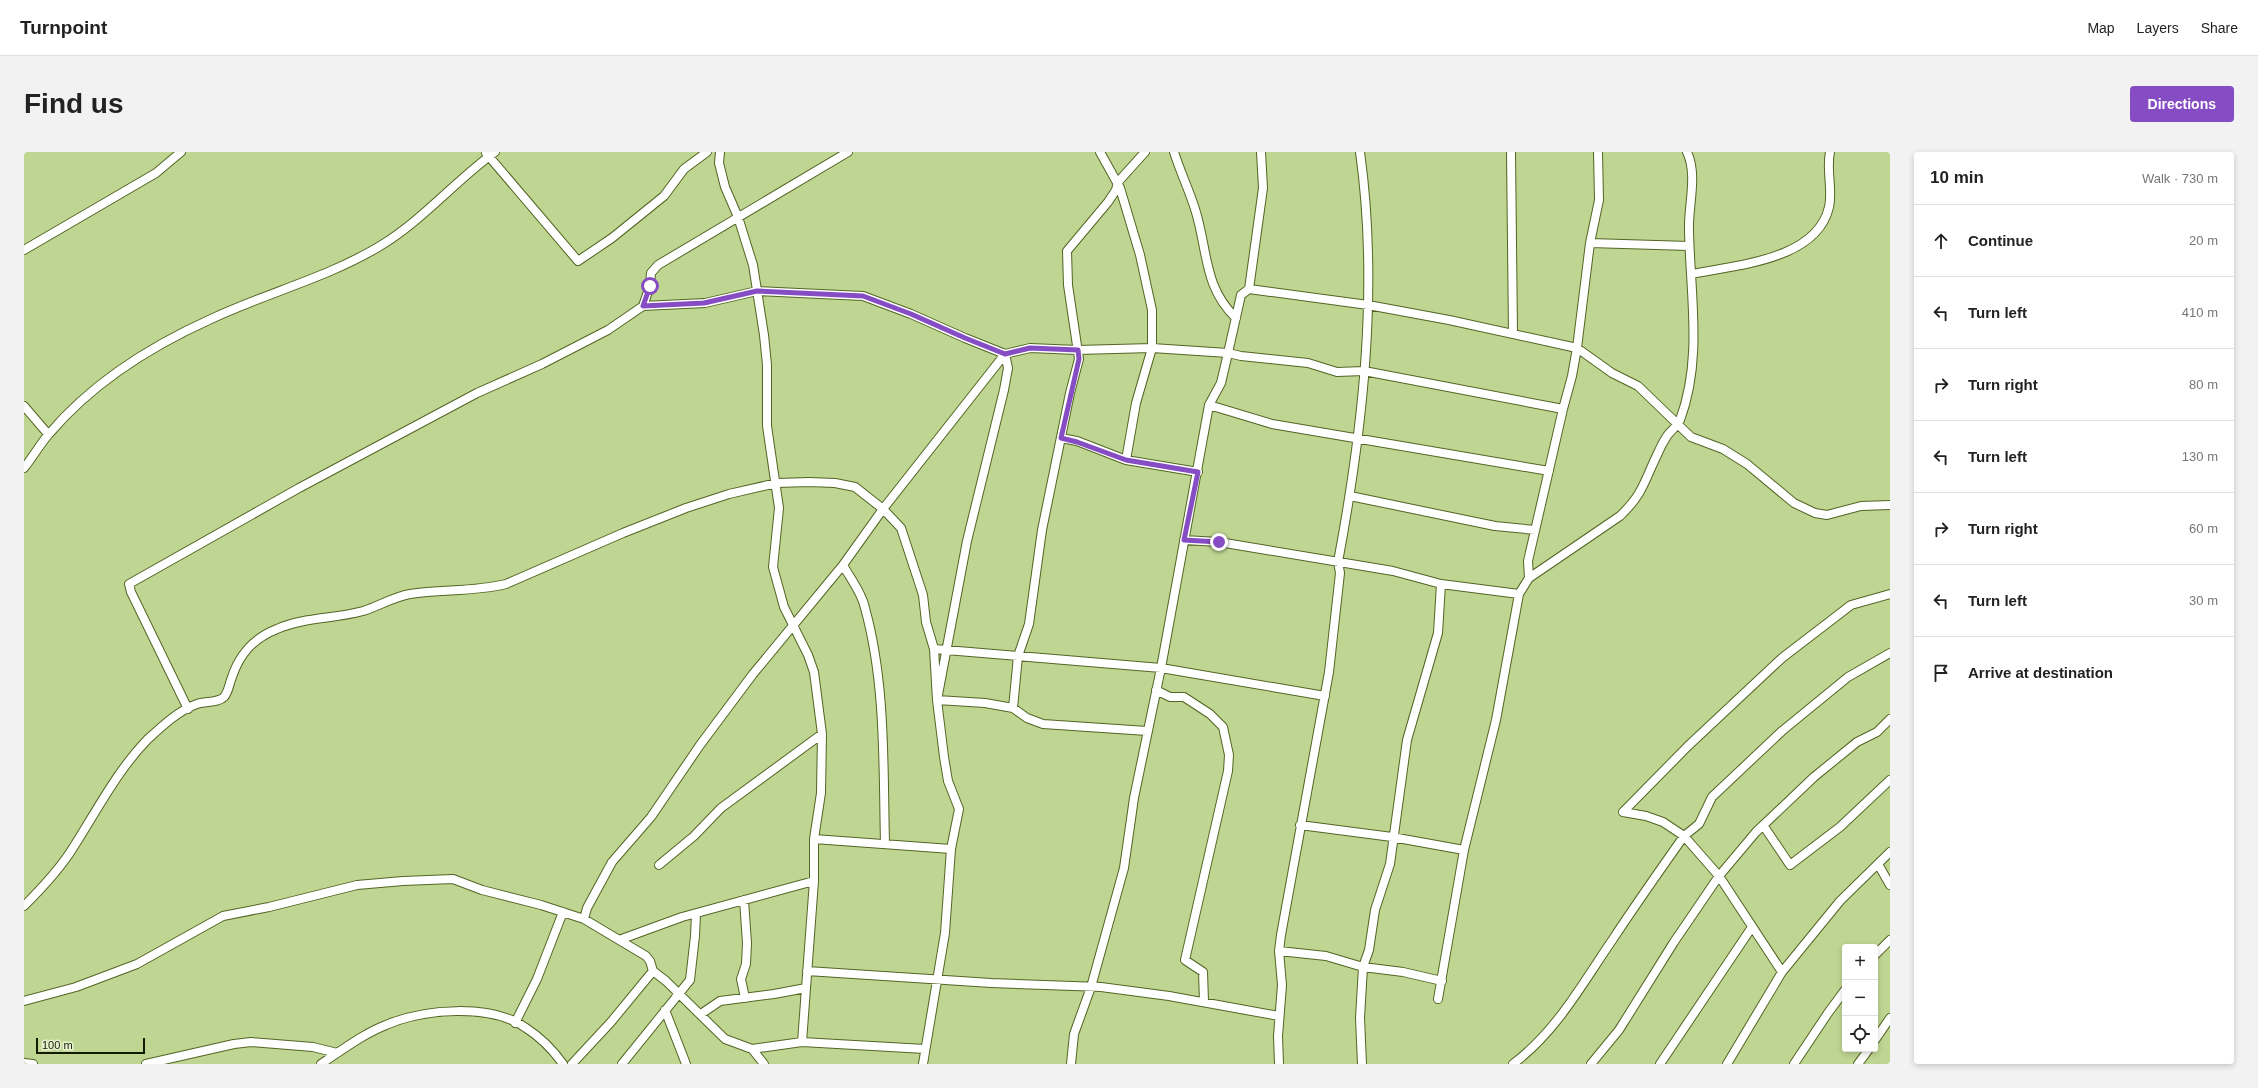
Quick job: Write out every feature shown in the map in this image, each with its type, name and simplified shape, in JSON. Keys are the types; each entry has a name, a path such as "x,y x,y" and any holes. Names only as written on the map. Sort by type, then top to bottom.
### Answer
{"street":[{"path":"24,250 156,173 181,152"},
{"path":"24,468 48,434 81,401 133,361 153,348 212,318 320,276 380,246 430,209 489,154 578,261 612,238 664,196 684,169 707,152"},
{"path":"720,152 720,164 725,187 738,217 753,265 767,365 767,426 777,483 779,508 773,567 778,593 808,655 814,672 822,734 821,793 814,839 814,882 802,1042"},
{"path":"643,306 650,286 651,273 658,265 848,152"},
{"path":"1100,152 1118,182 1140,255 1152,310 1152,348 1136,403 1126,460"},
{"path":"1013,708 1018,656 1029,624 1042,530 1079,359 1068,285 1067,251 1108,202 1116,190 1118,182 1145,152"},
{"path":"1174,152 1196,209 1212,282 1219,299 1236,318"},
{"path":"1249,289 1263,188 1261,152"},
{"path":"1279,1064 1279,1016 1282,985 1279,951 1300,825 1324,696 1340,573 1338,562 1358,440 1368,305 1366,207 1360,152"},
{"path":"1511,152 1513,334"},
{"path":"1529,578 1528,561 1534,530 1572,376 1577,348 1590,243 1599,200 1598,152"},
{"path":"1438,999 1464,850 1496,720 1519,594 1529,578 1620,516 1632,505 1645,485 1663,443 1677,426 1689,380 1694,340 1692,274 1689,246 1692,176 1687,152"},
{"path":"1692,274 1770,258 1806,243 1823,224 1829,206 1830,152"},
{"path":"1590,243 1689,246"},
{"path":"1071,1064 1074,1034 1091,987 1105,930 1124,868 1147,731 1161,668 1198,472 1209,405 1221,383 1241,295 1249,289 1368,305 1577,348 1612,373 1638,386 1677,426 1691,437 1723,449 1747,464 1788,498 1815,513 1827,515 1861,506 1890,505"},
{"path":"188,709 131,592 129,584 292,492 477,393 542,364 608,330 643,306 704,303 757,291 863,296 911,314 1005,354 1030,348 1078,350 1152,348 1228,353 1241,356 1308,363 1337,372 1364,371 1563,409"},
{"path":"584,919 587,908 612,862 651,817 700,745 753,674 843,565 883,509 1005,354"},
{"path":"937,700 967,541 1004,390 1008,368 1005,354"},
{"path":"1209,405 1272,424 1358,440 1451,453 1549,471"},
{"path":"24,406 48,434"},
{"path":"1061,438 1077,442 1126,460 1198,472"},
{"path":"24,906 50,879 70,852 107,793 134,756 163,725 197,704 223,699 228,692 234,669 243,652 254,641 277,629 305,620 325,618 363,610 409,594 486,589 506,584 623,533 686,508 728,494 777,483 809,482 855,487 883,509 901,528 923,595 926,622 934,649 937,700 948,781 959,809 951,848 945,933 923,1064"},
{"path":"1350,496 1495,526 1534,530"},
{"path":"1184,540 1219,542 1393,571 1442,584 1519,594"},
{"path":"843,565 865,606 875,657 882,718 885,843"},
{"path":"1362,1064 1360,1018 1363,967 1369,950 1375,910 1390,864 1392,837 1407,740 1438,633 1442,584"},
{"path":"1782,972 1719,876 1684,836 1663,822 1646,816 1623,812 1688,746 1782,658 1851,605 1890,594"},
{"path":"934,649 1161,668 1324,696"},
{"path":"1513,1064 1534,1048 1568,1009 1613,939 1684,836 1699,824 1712,796 1782,731 1848,677 1890,653"},
{"path":"1156,690 1170,697 1184,697 1210,714 1224,727 1229,755 1185,960 1202,972 1204,1002"},
{"path":"937,700 985,703 1013,708 1027,718 1043,724 1147,731"},
{"path":"1591,1064 1619,1030 1674,942 1719,876 1763,825 1814,777 1857,742 1877,732 1890,719"},
{"path":"659,865 697,833 721,808 822,734"},
{"path":"1763,825 1790,865 1840,827 1890,780"},
{"path":"1300,825 1392,837 1464,850"},
{"path":"814,839 951,848"},
{"path":"1728,1064 1782,972 1840,901 1890,852"},
{"path":"1878,864 1890,885"},
{"path":"24,1001 76,987 137,964 223,916 269,907 357,885 453,879 482,890 564,912 584,919 646,956 650,961 653,971 701,1014 725,1039 752,1049 802,1042 925,1049"},
{"path":"619,940 696,914 814,882"},
{"path":"744,900 747,943 746,964 741,979 745,998"},
{"path":"515,1023 537,979 564,912"},
{"path":"624,1063 690,980 696,936 696,914"},
{"path":"1660,1064 1752,928"},
{"path":"1878,952 1890,940"},
{"path":"1279,951 1326,956 1363,967 1403,972 1442,981"},
{"path":"572,1064 611,1022 653,971"},
{"path":"807,971 938,980 1091,987 1204,1002 1279,1016"},
{"path":"701,1014 720,1001 806,988"},
{"path":"1794,1064 1828,1012 1842,994"},
{"path":"665,1010 686,1064"},
{"path":"321,1064 386,1025 426,1014 468,1011 506,1019 525,1027 547,1046 563,1064"},
{"path":"1878,1036 1890,1018"},
{"path":"146,1064 234,1044 251,1042 313,1047 337,1054"},
{"path":"752,1049 764,1064"},
{"path":"1858,1064 1867,1052"},
{"path":"24,1063 33,1064"}],"route":[{"path":"650,286 643,306 659,304 704,303 757,291 791,291 863,296 911,314 1005,354 1020,349 1030,348 1078,350 1079,359 1070,393 1061,438 1077,442 1126,460 1198,472 1184,540 1219,542"}]}
